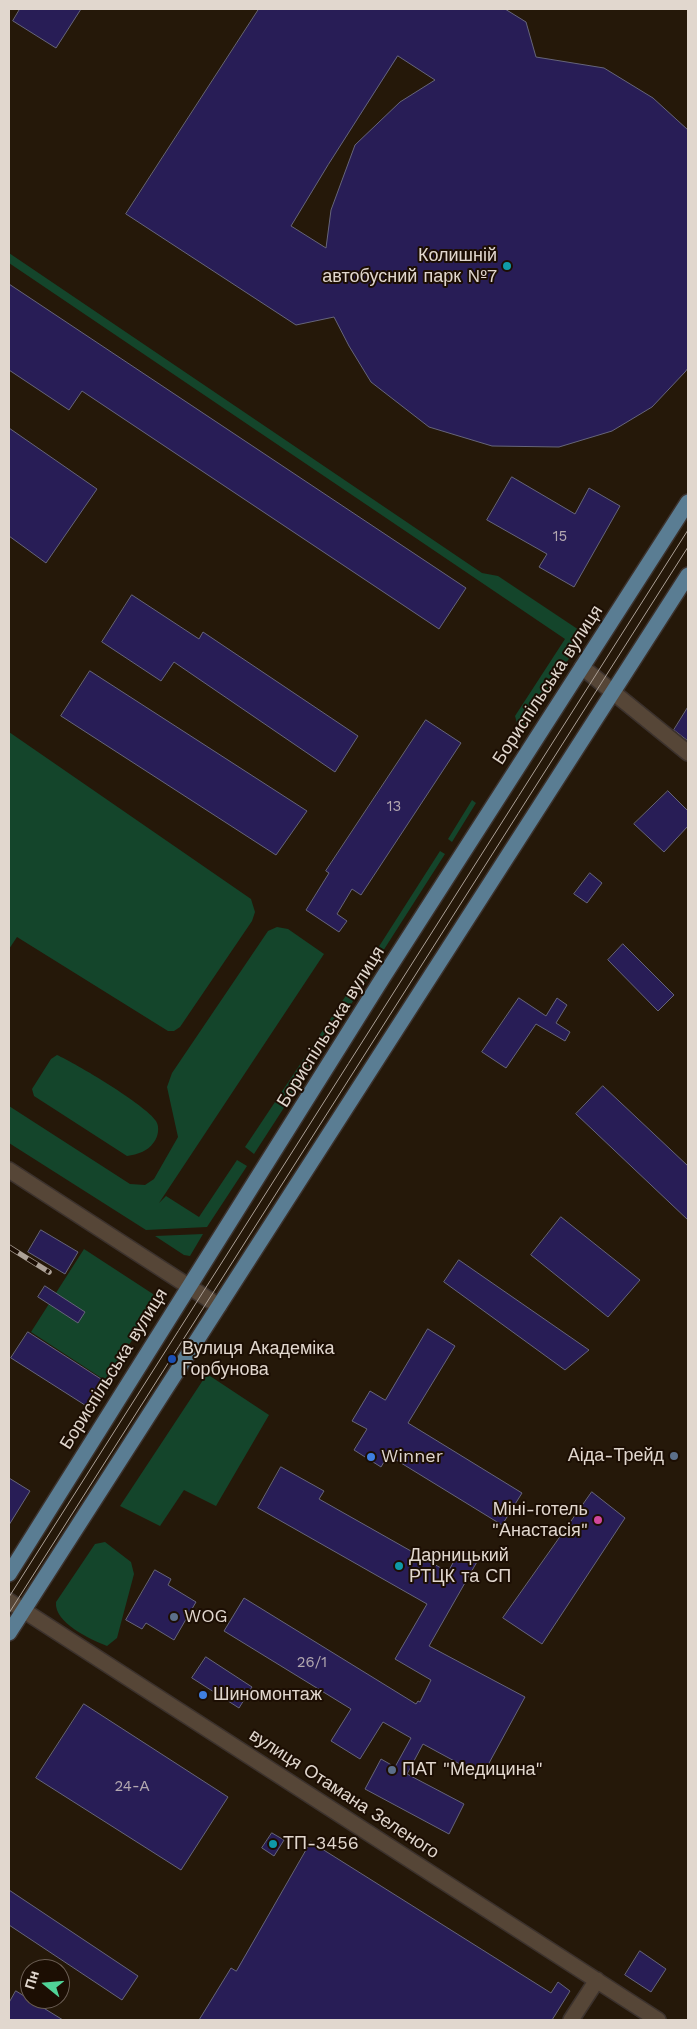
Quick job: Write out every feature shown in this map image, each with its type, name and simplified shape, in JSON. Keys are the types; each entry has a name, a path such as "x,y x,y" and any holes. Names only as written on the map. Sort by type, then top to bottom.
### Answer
{"main road":[{"name":"Бориспільська вулиця","path":"9,1574 188,1286 688,502"},
{"path":"9,1633 558,781 613,691 688,575"}],"street":[{"path":"582,667 688,753"},
{"path":"9,1170 219,1306"},
{"name":"вулиця Отамана Зеленого","path":"9,1601 658,2020"},
{"path":"570,2020 597,1980"}],"green space":[{"path":"9,253 482,573 498,576 585,634 524,728 517,723 515,716 565,639 9,263"},
{"path":"9,732 251,899 255,912 252,921 180,1027 174,1031 168,1031 17,937 9,949"},
{"path":"472,800 476,803 452,842 448,839"},
{"path":"440,851 445,854 376,962 371,959"},
{"path":"277,927 288,929 324,954 159,1203 166,1196 199,1217 237,1160 247,1166 207,1227 146,1230 9,1143 9,1106 130,1184 145,1185 154,1179 178,1137 167,1087 172,1073 268,931"},
{"path":"361,973 368,978 254,1154 245,1147"},
{"path":"57,1055 110,1085 150,1114 156,1121 158,1129 157,1137 151,1145 142,1152 127,1156 34,1096 32,1089 51,1059"},
{"path":"203,1234 190,1256 184,1255 155,1236"},
{"path":"84,1249 153,1294 155,1304 106,1381 31,1332"},
{"path":"207,1374 269,1415 216,1506 184,1490 160,1526 120,1506"},
{"path":"105,1542 131,1562 134,1574 117,1638 107,1646 83,1635 67,1623 57,1610 56,1602 95,1544"}],"building":[{"path":"20,9 81,9 56,48 13,21"},
{"name":"Колишній автобусний парк №7","path":"259,9 505,9 526,22 536,57 604,68 653,98 688,130 688,368 652,407 612,431 559,447 492,446 429,427 371,382 334,317 296,325 126,214","holes":["398,56 435,80 400,102 355,145 331,210 326,248 291,226"]},
{"path":"9,284 466,588 439,629 82,391 69,410 9,370"},
{"path":"9,428 97,489 46,563 9,536"},
{"path":"512,477 575,514 589,488 620,506 574,587 539,567 547,554 487,520"},
{"path":"132,595 199,639 203,632 358,736 335,772 174,662 161,681 102,642"},
{"path":"90,671 307,811 276,855 61,716"},
{"path":"688,707 688,741 674,730"},
{"path":"426,720 461,743 361,895 352,889 337,914 347,921 339,932 306,910 329,873 326,871"},
{"path":"668,791 688,811 688,826 664,852 634,824"},
{"path":"590,873 602,883 587,903 574,894"},
{"path":"623,944 674,995 658,1011 608,960"},
{"path":"519,998 546,1016 557,998 567,1005 556,1023 570,1032 565,1041 536,1024 506,1068 482,1052"},
{"path":"603,1086 688,1166 688,1220 576,1114"},
{"path":"561,1217 640,1280 608,1317 531,1255"},
{"path":"41,1230 78,1252 65,1274 28,1252"},
{"path":"459,1260 589,1350 565,1370 444,1282"},
{"path":"45,1286 85,1312 78,1323 38,1297"},
{"path":"428,1329 455,1346 408,1423 522,1493 502,1525 388,1455 381,1467 354,1450 367,1429 352,1421 370,1391 385,1400"},
{"path":"28,1332 104,1381 88,1407 11,1358"},
{"path":"281,1467 324,1491 319,1499 448,1572 460,1550 478,1560 429,1646 525,1697 482,1776 423,1744 407,1774 464,1804 449,1834 365,1789 381,1759 395,1767 411,1738 383,1722 360,1759 331,1741 351,1709 224,1631 244,1598 416,1704 418,1701 420,1702 431,1680 395,1659 427,1604 258,1508"},
{"path":"9,1478 30,1491 9,1525"},
{"path":"592,1492 625,1518 542,1644 503,1618"},
{"path":"155,1570 171,1579 168,1585 196,1602 174,1640 146,1623 142,1629 126,1620"},
{"path":"206,1657 252,1687 239,1708 192,1678"},
{"path":"84,1704 228,1797 181,1870 36,1778"},
{"name":"ТП-3456","path":"272,1833 284,1840 274,1856 262,1848"},
{"path":"311,1842 551,1993 558,1982 570,1991 552,2020 199,2020 231,1968 236,1971"},
{"path":"9,1890 138,1976 122,2000 70,1965 70,1959 60,1959 9,1925"},
{"path":"640,1951 666,1969 651,1992 625,1975"},
{"path":"16,1991 20,1993 20,2009 45,2009 63,2020 9,2020 9,2003"}],"tram line":[{"path":"9,1597 688,530"},
{"path":"9,1613 688,547"}],"railway":[{"path":"9,1247 49,1272"}],"place":[{"name":"Колишній автобусний парк №7","path":"507,266"},
{"name":"Вулиця Академіка Горбунова","path":"172,1359"},
{"name":"Аіда-Трейд","path":"674,1456"},
{"name":"Winner","path":"371,1457"},
{"name":"Міні-готель \"Анастасія\"","path":"598,1520"},
{"name":"Дарницький РТЦК та СП","path":"399,1566"},
{"name":"WOG","path":"174,1617"},
{"name":"Шиномонтаж","path":"203,1695"},
{"name":"ПАТ \"Медицина\"","path":"392,1770"},
{"name":"ТП-3456","path":"273,1844"}]}
